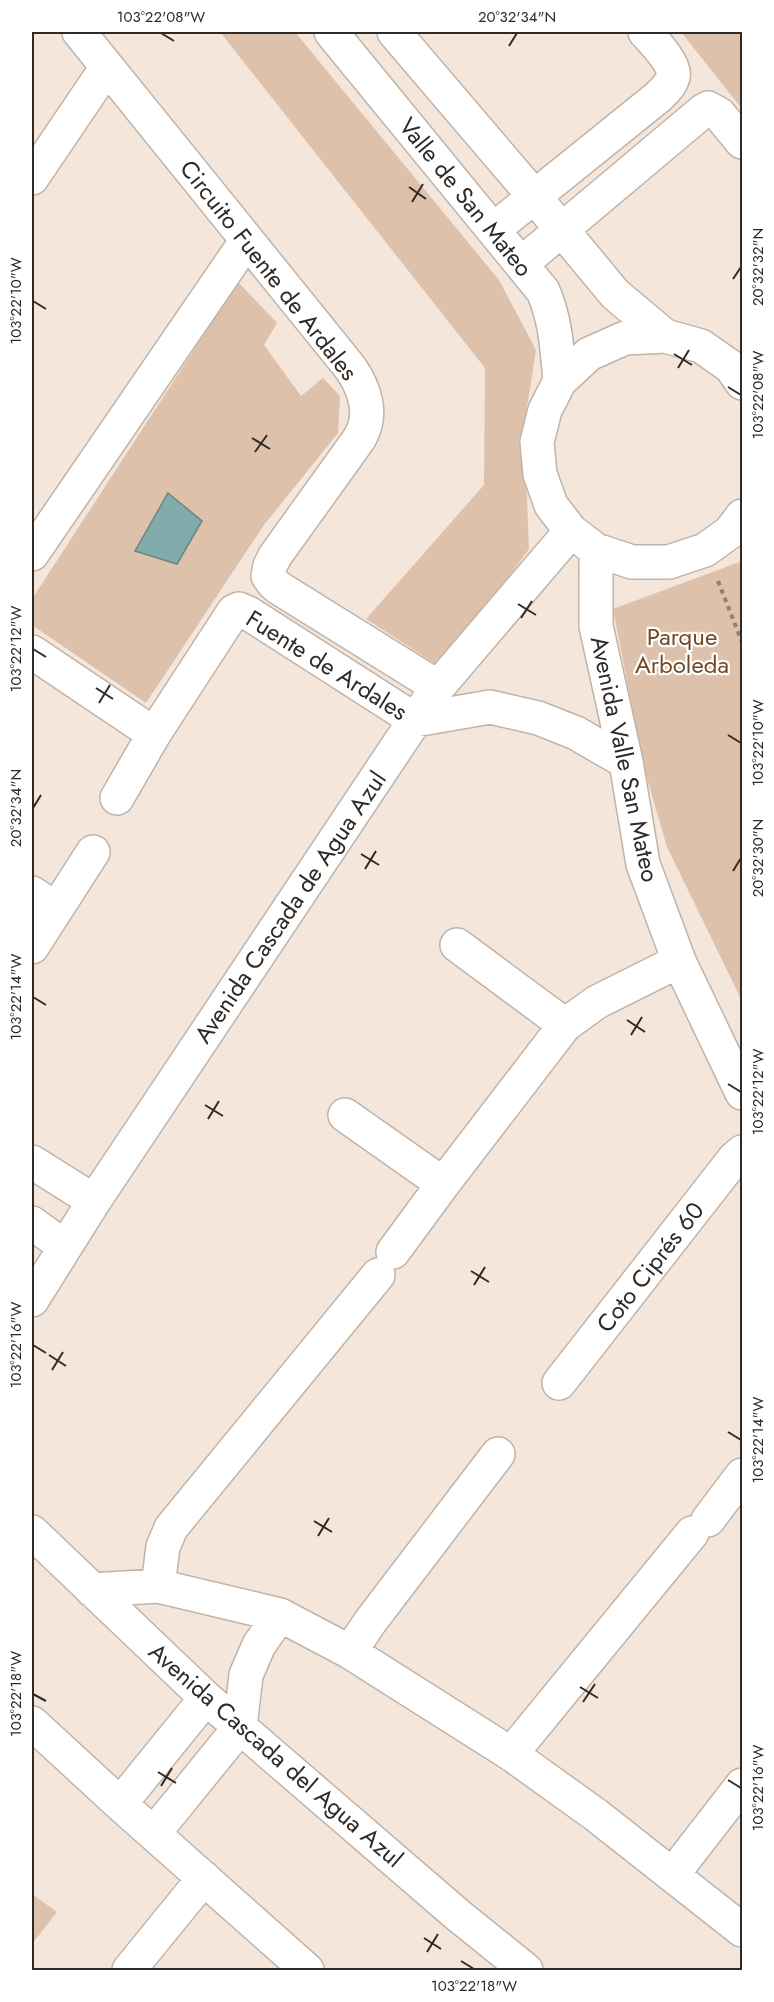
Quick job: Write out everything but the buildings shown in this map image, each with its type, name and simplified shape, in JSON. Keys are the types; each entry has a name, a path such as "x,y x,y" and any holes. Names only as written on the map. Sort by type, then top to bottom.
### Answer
{"street":[{"name":"Circuito Fuente de Ardales","path":"79,32 356,376 366,410 365,425 359,439 274,556 268,576"},
{"name":"Valle de San Mateo","path":"331,32 543,291 556,331 560,381"},
{"name":"Valle de San Mateo","path":"394,32 534,195 615,294 665,336"},
{"path":"493,230 658,97 674,77 670,63 645,32"},
{"path":"32,178 107,67"},
{"path":"521,264 708,108 719,114 742,142"},
{"path":"32,554 247,240"},
{"path":"742,383 731,367 701,346 665,336 625,338 589,354 560,381 544,410 537,442 540,474 551,505 583,540 632,562 669,562 705,550 730,532 742,516"},
{"name":"Avenida Cascada de Agua Azul","path":"32,1300 94,1201 438,687 583,540"},
{"name":"Avenida Valle San Mateo","path":"583,540 596,626 626,762 643,864 679,960 742,1093"},
{"name":"Fuente de Ardales","path":"268,576 279,588 438,687"},
{"name":"Fuente de Ardales","path":"154,734 234,611 239,609 321,658 415,720"},
{"path":"32,652 154,734 117,798"},
{"path":"415,720 490,707 538,718 576,733 626,762"},
{"path":"32,947 44,901 93,852"},
{"path":"457,945 565,1025"},
{"path":"158,1586 163,1547 171,1528 386,1264 443,1184 565,1025 597,1002 679,960"},
{"path":"345,1115 443,1184"},
{"name":"Coto Ciprés 60","path":"559,1383 734,1159 742,1152"},
{"path":"32,1162 94,1201"},
{"path":"32,1223 65,1247"},
{"path":"350,1652 370,1622 498,1454"},
{"path":"511,1754 742,1475"},
{"name":"Avenida Cascada del Agua Azul","path":"32,1532 206,1698 526,1971"},
{"path":"92,1590 158,1586 280,1615 350,1652 511,1754 596,1815 742,1930"},
{"path":"154,1833 240,1726 246,1675 259,1645 280,1615"},
{"path":"120,1804 206,1698"},
{"path":"36,1736 154,1833 307,1971"},
{"path":"673,1874 742,1785"},
{"path":"129,1971 204,1878"}],"path":[{"path":"705,550 742,642"}],"green space":[{"path":"220,32 295,32 499,280 536,350 524,426 529,549 442,668 366,619 484,485 485,368"},
{"path":"681,32 742,32 742,109"},
{"path":"238,282 277,323 264,345 301,396 323,378 340,396 338,433 264,525 146,703 32,625 32,599"},
{"name":"Parque Arboleda","path":"742,561 742,1001 667,847 644,768 613,609"},
{"path":"32,1894 57,1912 32,1944"}],"water":[{"path":"168,493 202,521 177,564 135,551"}]}
